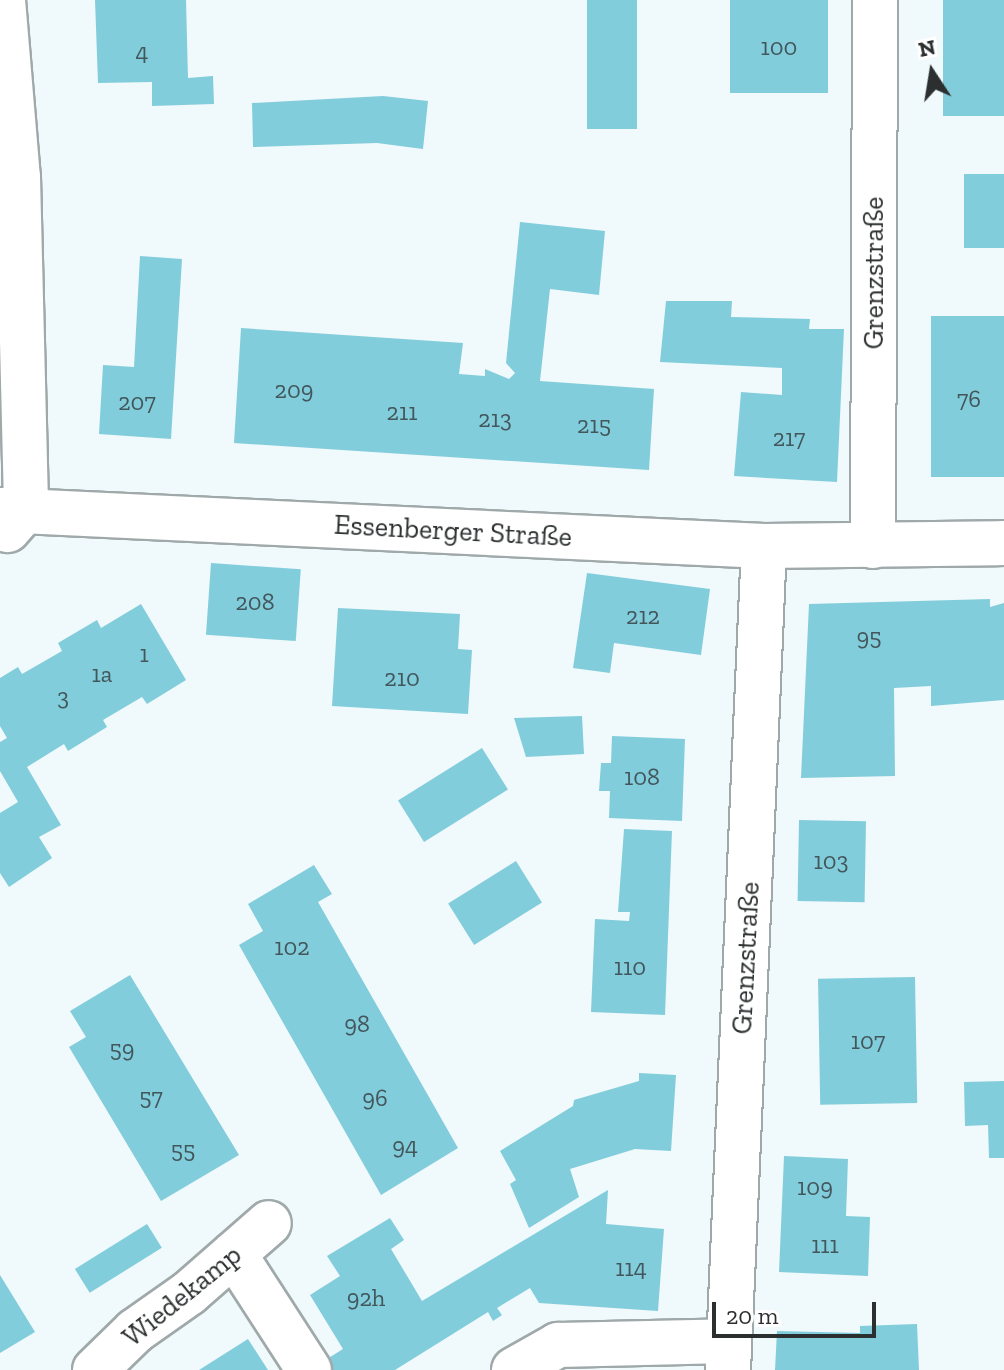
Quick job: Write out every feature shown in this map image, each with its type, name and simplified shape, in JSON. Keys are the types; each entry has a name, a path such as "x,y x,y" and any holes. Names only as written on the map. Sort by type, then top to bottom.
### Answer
{"street":[{"path":"3,0 9,172 9,519"},
{"name":"Grenzstraße","path":"875,0 890,546"},
{"name":"Essenberger Straße","path":"9,519 764,546 1004,543"},
{"name":"Grenzstraße","path":"728,1355 764,546"},
{"name":"Wiedekamp","path":"95,1370 135,1331 269,1223"},
{"path":"234,1254 309,1370"},
{"path":"514,1370 558,1345 728,1355"}],"building":[{"path":"95,0 186,0 188,78 213,76 214,104 152,106 152,82 98,83"},
{"path":"587,0 637,0 637,129 587,129"},
{"path":"730,0 828,0 828,93 730,93"},
{"path":"943,0 1004,0 1004,116 943,116"},
{"path":"383,96 428,101 423,149 377,143 253,147 252,103"},
{"path":"964,174 1004,174 1004,248 964,248"},
{"path":"520,222 605,231 599,295 550,289 540,381 654,389 649,470 234,443 241,328 463,343 459,374 485,376 485,369 509,379 515,373 506,363"},
{"path":"140,256 182,259 171,439 99,434 103,365 134,367"},
{"path":"666,301 732,301 731,317 810,319 809,329 844,329 837,482 734,476 741,392 782,395 782,368 660,362"},
{"path":"931,316 1004,316 1004,477 931,477"},
{"path":"211,563 301,569 296,641 206,635"},
{"path":"587,573 710,589 701,655 614,643 610,673 573,668"},
{"path":"990,599 990,607 1004,603 1004,700 931,706 931,686 894,688 895,776 801,778 809,604"},
{"path":"141,604 186,680 147,704 142,697 103,720 107,727 68,751 64,744 27,767 61,825 39,837 52,858 9,887 0,873 0,813 18,802 0,771 0,742 7,738 0,726 0,678 18,667 22,674 62,651 58,643 97,620 101,628"},
{"path":"338,608 460,614 458,649 472,650 468,714 332,706"},
{"path":"582,716 584,754 526,757 514,718"},
{"path":"612,736 685,739 682,821 609,818 610,791 599,791 601,763 611,763"},
{"path":"482,748 508,790 424,842 398,800"},
{"path":"799,820 866,821 865,902 798,901"},
{"path":"624,829 672,831 665,1015 591,1012 595,919 629,921 630,912 618,912"},
{"path":"516,861 542,903 474,945 448,903"},
{"path":"314,865 332,894 318,902 458,1148 381,1195 239,945 263,931 248,904"},
{"path":"130,975 239,1155 161,1201 69,1047 86,1037 70,1011"},
{"path":"915,977 917,1103 820,1105 818,979"},
{"path":"639,1073 676,1075 671,1151 635,1149 570,1169 579,1197 529,1228 510,1184 516,1180 500,1151 573,1106 574,1100 639,1081"},
{"path":"1004,1081 1004,1158 989,1158 988,1125 965,1126 964,1082"},
{"path":"784,1156 848,1159 846,1216 870,1217 868,1276 779,1272"},
{"path":"608,1190 606,1224 664,1229 658,1311 539,1303 530,1288 497,1308 502,1315 493,1321 488,1312 395,1370 323,1370 319,1364 343,1349 310,1295 340,1276 327,1256 390,1218 404,1240 391,1249 422,1301"},
{"path":"147,1224 162,1248 90,1293 75,1269"},
{"path":"0,1275 35,1332 0,1353"},
{"path":"917,1324 919,1370 775,1370 777,1331 860,1333 860,1326"},
{"path":"248,1339 268,1370 199,1370"}]}
